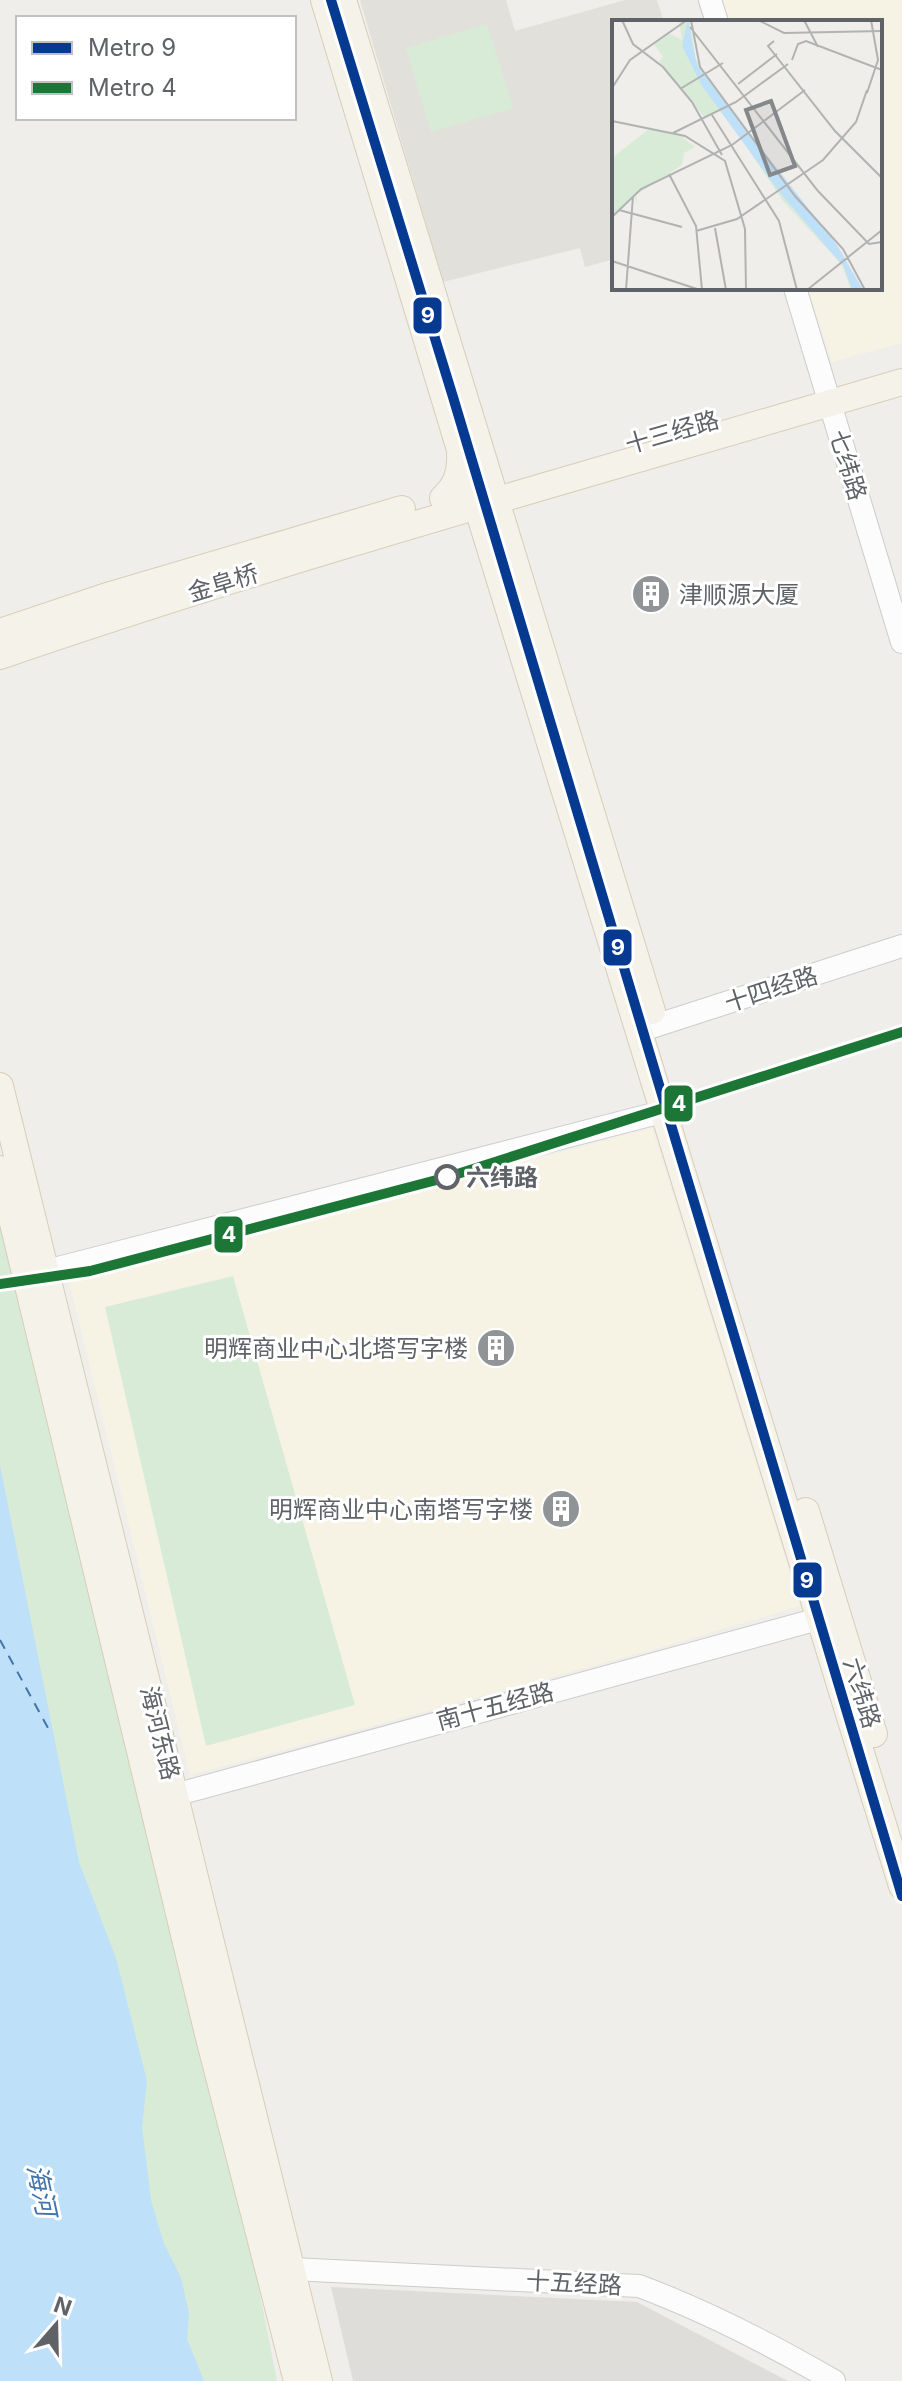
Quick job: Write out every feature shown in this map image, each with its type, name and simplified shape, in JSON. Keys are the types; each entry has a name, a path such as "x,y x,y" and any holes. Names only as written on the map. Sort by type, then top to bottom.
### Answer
{"main road":[{"path":"324,0 460,449 486,491"},
{"name":"六纬路","path":"343,0 486,491 648,1029 829,1615 902,1825"},
{"name":"十三经路","path":"486,491 538,488 828,396 902,367"},
{"name":"十三经路","path":"445,506 486,491 828,396 902,382"},
{"path":"445,506 458,479 460,449"},
{"name":"金阜桥","path":"0,632 104,597 445,506"},
{"name":"金阜桥","path":"0,656 445,506"},
{"name":"海河东路","path":"0,1086 36,1274 163,1798 292,2269 319,2381"},
{"name":"海河东路","path":"0,1169 36,1274"},
{"name":"六纬路","path":"829,1615 902,1886"},
{"name":"海河东路","path":"163,1798 208,2034 297,2381"}],"street":[{"path":"710,0 716,20"},
{"name":"七纬路","path":"796,290 902,642"},
{"name":"十四经路","path":"648,1029 902,946"},
{"path":"36,1274 673,1110"},
{"name":"南十五经路","path":"163,1798 829,1615"},
{"name":"十五经路","path":"292,2269 639,2286 675,2299 834,2381"}],"shaded area":[{"path":"360,0 506,0 515,31 625,0 657,0 663,20 612,20 612,260 585,267 580,248 443,282"},
{"path":"712,0 902,0 902,343 832,362 809,290 882,290 882,20 719,20"},
{"path":"652,1128 800,1606 655,1649 190,1775 69,1281"},
{"path":"331,2287 637,2302 788,2381 353,2381"}],"green space":[{"path":"487,24 513,108 431,132 406,48"},
{"path":"0,1216 254,2264 277,2381 0,2381"},
{"path":"233,1276 355,1705 206,1746 105,1307"}],"water":[{"name":"海河","path":"0,1465 79,1862 116,1958 147,2081 142,2127 151,2200 163,2241 181,2278 189,2313 187,2339 204,2381 0,2381"}],"ferry route":[{"path":"0,1640 48,1728"}],"metro line":[{"name":"9","path":"331,0 902,1896"},
{"name":"4","path":"0,1284 90,1271 448,1177 902,1032"}],"place":[{"name":"津顺源大厦","path":"651,594"},
{"name":"六纬路","path":"447,1177"},
{"name":"明辉商业中心北塔写字楼","path":"496,1348"},
{"name":"明辉商业中心南塔写字楼","path":"561,1509"}]}
